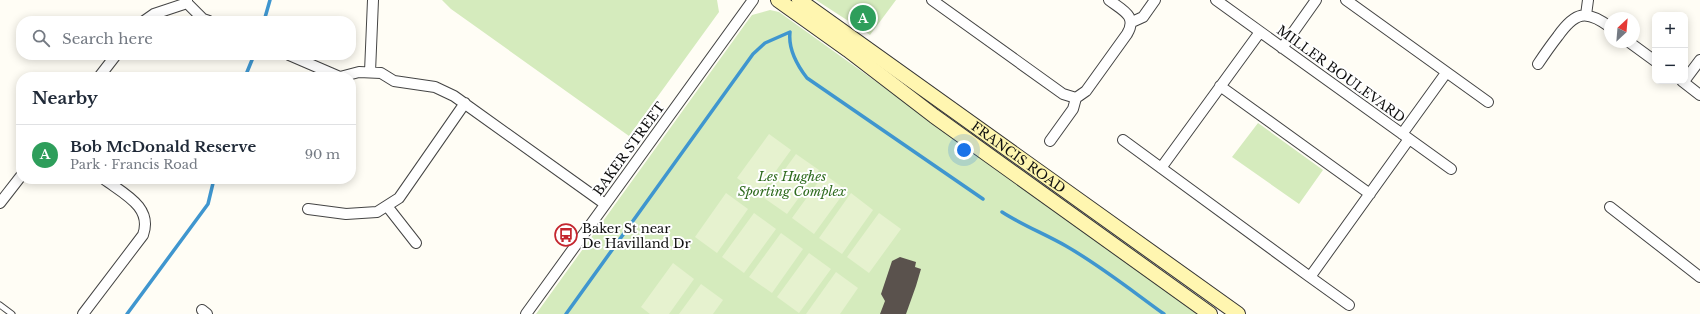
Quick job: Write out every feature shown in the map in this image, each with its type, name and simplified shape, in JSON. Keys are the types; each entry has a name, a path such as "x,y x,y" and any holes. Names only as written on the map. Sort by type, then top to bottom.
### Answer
{"main road":[{"name":"FRANCIS ROAD","path":"778,0 940,120 1210,314"},
{"name":"FRANCIS ROAD","path":"799,0 1238,314"}],"street":[{"path":"370,72 373,0"},
{"name":"BAKER STREET","path":"526,314 753,0"},
{"path":"932,0 1063,94 1076,98"},
{"path":"1109,0 1127,13 1132,22"},
{"path":"1050,141 1073,109 1076,98 1086,91 1127,34 1132,22 1143,17 1155,0"},
{"path":"1282,48 1316,0"},
{"path":"1346,0 1488,102"},
{"path":"1586,16 1588,0"},
{"name":"MILLER BOULEVARD","path":"1220,1 1260,32 1451,169"},
{"path":"151,16 187,2 200,16"},
{"path":"1538,64 1569,21 1576,17 1586,16 1599,20 1604,24"},
{"path":"1161,168 1260,32"},
{"path":"1637,48 1652,59"},
{"path":"103,72 112,60"},
{"path":"301,60 330,72"},
{"path":"1688,76 1700,60"},
{"path":"356,73 381,73 394,81 435,87 454,96 605,204"},
{"path":"1310,277 1370,194 1446,73"},
{"path":"1687,84 1700,95"},
{"path":"1220,86 1370,194"},
{"path":"308,209 346,214 377,212 399,198 465,103"},
{"path":"1123,140 1349,305"},
{"path":"0,203 16,182"},
{"path":"83,314 144,235 146,226 145,215 139,206 110,184"},
{"path":"387,206 416,243"},
{"path":"1610,207 1700,277"}],"lane":[{"path":"0,305 12,314"}],"green space":[{"path":"442,0 717,0 719,12 629,136 451,9"},
{"path":"816,0 896,0 870,35"},
{"name":"Les Hughes Sporting Complex","path":"770,10 779,12 1200,314 536,314 752,15"},
{"path":"1258,123 1323,170 1299,204 1232,157"},
{"path":"769,134 791,150 759,194 737,178"},
{"path":"796,154 819,170 787,214 764,198"},
{"path":"824,174 846,190 814,234 792,218"},
{"path":"726,193 748,209 717,253 695,237"},
{"path":"851,193 873,210 842,254 819,238"},
{"path":"754,213 776,229 744,273 722,257"},
{"path":"879,213 901,229 869,273 847,257"},
{"path":"781,233 803,249 772,293 749,277"},
{"path":"809,253 831,269 799,313 777,297"},
{"path":"673,263 694,279 669,314 650,314 641,307"},
{"path":"836,272 858,288 840,314 806,314"},
{"path":"701,284 723,300 713,314 679,314"}],"building":[{"path":"900,257 916,262 915,267 921,269 916,286 906,314 880,314 885,301 881,294 892,261"}],"waterway":[{"path":"265,16 270,0"},
{"path":"566,314 753,54 765,43 790,32 790,45 792,51 800,68 807,78 983,199"},
{"path":"247,72 252,60"},
{"path":"127,314 208,204 213,184"},
{"path":"1002,212 1079,254 1104,270 1164,314"}],"place":[{"name":"Bob McDonald Reserve","path":"863,18"},
{"name":"Baker St near De Havilland Dr","path":"566,235"}]}
